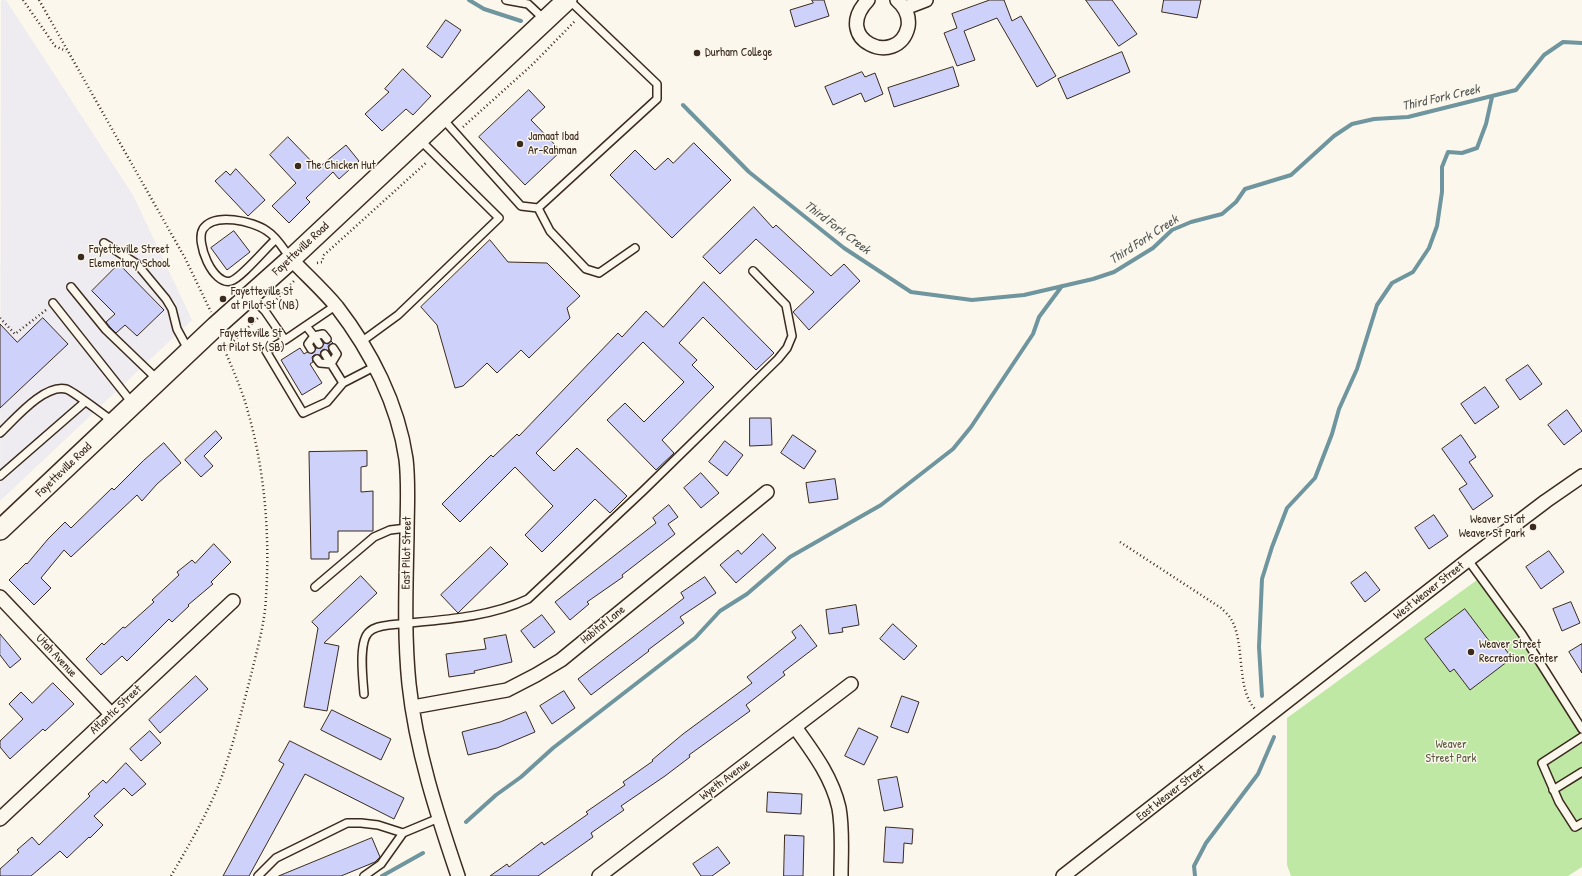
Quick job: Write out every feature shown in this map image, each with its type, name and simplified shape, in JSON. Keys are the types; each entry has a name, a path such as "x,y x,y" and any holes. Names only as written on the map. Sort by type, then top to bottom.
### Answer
{"main road":[{"name":"Fayetteville Road","path":"0,530 189,351 291,259 568,0"}],"street":[{"path":"868,0 859,9 856,23 860,36 870,45 884,48 896,44 906,34 909,21 901,4 926,0"},
{"name":"East Pilot Street","path":"291,259 335,306 361,342 386,389 399,423 406,459 409,685 426,774 458,876"},
{"name":"West Weaver Street","path":"1278,709 1468,560 1546,501 1582,476"},
{"name":"Habitat Lane","path":"413,707 507,690 561,660 767,492"},
{"name":"Utah Avenue","path":"0,597 112,714"},
{"name":"Atlantic Street","path":"0,819 233,601"},
{"name":"Wyeth Avenue","path":"599,876 851,684"},
{"name":"East Weaver Street","path":"1063,876 1278,709"},
{"path":"794,727 813,752 834,790 839,808 841,828 841,876"}],"lane":[{"path":"506,0 530,2 545,20"},
{"path":"441,118 522,206 538,208 657,99 657,84 568,0"},
{"path":"361,342 398,315 499,218 419,138"},
{"path":"538,208 550,231 586,269 599,273 635,248"},
{"path":"275,240 232,281 226,281 215,276 200,239 203,229 211,222 219,219 237,221 262,228 269,232 291,259"},
{"path":"104,243 137,264 166,299 172,309 178,329 189,351"},
{"path":"364,694 364,639 368,633 376,627 489,612 511,607 528,599 630,503 778,359 787,348 792,336 786,305 753,271"},
{"path":"71,287 106,330 158,380"},
{"path":"250,296 265,311 285,340"},
{"path":"53,303 133,404"},
{"path":"335,306 266,351 303,414 327,402 343,383 374,367"},
{"path":"306,326 319,344"},
{"path":"312,349 308,344 314,336 323,334 327,339"},
{"path":"331,364 337,354 333,348"},
{"path":"325,354 343,383"},
{"path":"317,359 320,363 331,364"},
{"path":"0,434 44,393 55,388 67,389 114,422"},
{"path":"0,476 85,402"},
{"path":"315,586 374,537 390,530 407,528"},
{"path":"1468,560 1522,634 1582,729"},
{"path":"1582,737 1542,763 1559,802 1575,827 1582,823"},
{"path":"1554,790 1582,772"},
{"path":"364,876 381,864 404,833 439,818"},
{"path":"258,876 276,858 347,823 361,823 404,833"}],"path":[{"path":"23,0 55,46 66,51"},
{"path":"39,0 66,51 185,258 211,313"},
{"path":"456,134 533,64 576,20"},
{"path":"317,263 322,262 324,255 427,162"},
{"path":"0,318 15,334 53,303"},
{"path":"171,876 198,829 220,780 241,714 257,649 266,599 267,544 264,493 257,448 248,411 225,349"},
{"path":"1120,542 1221,608 1231,618 1237,635 1244,680 1249,699 1254,708 1265,719"}],"shaded area":[{"name":"Fayetteville Street Elementary School","path":"1,0 6,0 133,195 192,320 0,501"}],"green space":[{"name":"Weaver Street Park","path":"1477,580 1582,720 1582,867 1568,876 1291,876 1287,865 1287,718"}],"building":[{"path":"812,0 824,0 829,16 795,27 790,10 813,3"},
{"path":"990,0 1004,0 1012,21 1021,16 1056,76 1037,87 997,18 964,31 975,60 957,66 944,33 957,28 952,14"},
{"path":"1086,0 1112,0 1137,34 1119,46"},
{"path":"1164,0 1201,0 1197,18 1162,12"},
{"path":"446,20 461,30 442,58 427,47"},
{"path":"1122,52 1130,72 1067,99 1058,79"},
{"path":"953,67 959,86 894,107 888,88"},
{"path":"403,69 431,96 413,115 406,109 382,131 365,114 389,92 385,89"},
{"path":"862,72 865,77 875,73 883,94 865,102 861,93 833,105 825,87"},
{"name":"Jamaat Ibad Ar-Rahman","path":"529,90 545,107 531,120 561,151 525,185 479,137"},
{"path":"288,137 318,168 346,145 359,161 339,179 333,172 306,198 310,202 289,223 272,206 296,183 270,155"},
{"path":"694,143 731,180 672,238 610,175 635,150 655,170 668,158 673,163"},
{"path":"236,169 265,200 248,216 215,181 226,171 230,175"},
{"path":"754,207 773,228 776,225 831,276 844,264 860,281 809,330 793,312 814,292 756,239 720,274 703,257"},
{"path":"234,231 250,252 227,270 211,248"},
{"path":"490,240 508,262 547,263 580,296 567,308 570,318 529,358 521,350 497,373 487,363 463,386 455,388 437,325 421,307"},
{"path":"119,264 164,310 137,336 125,325 116,333 110,327 106,322 115,314 92,291"},
{"path":"704,282 774,353 756,370 703,317 679,343 697,360 692,365 714,387 662,440 674,453 656,470 607,420 625,403 644,422 684,382 643,342 536,453 554,471 577,448 627,496 610,513 595,499 542,552 525,535 553,506 515,467 460,522 442,504 491,455 493,457 517,434 519,436 618,333 622,337 646,311 663,327"},
{"path":"43,318 68,344 0,408 0,324 17,342"},
{"path":"331,341 333,343 328,346 329,351 324,349 321,351 320,355 314,355 312,357 313,362 310,364 322,383 302,395 281,360 300,348 304,354 307,352 313,353 316,348 321,348 324,343 328,344"},
{"path":"1528,365 1542,384 1520,400 1506,380"},
{"path":"1485,387 1499,407 1475,424 1461,404"},
{"path":"1567,410 1582,431 1564,445 1548,425"},
{"path":"750,418 771,418 772,445 750,446"},
{"path":"216,431 222,438 204,456 213,466 201,477 185,460"},
{"path":"793,435 816,451 804,469 781,453"},
{"path":"1461,435 1476,457 1469,462 1493,496 1473,510 1459,489 1467,484 1442,449"},
{"path":"725,441 743,455 727,476 709,462"},
{"path":"164,443 181,463 157,484 142,501 137,495 71,557 64,550 41,578 51,588 34,605 9,580 26,563 27,564 48,539 65,522 71,528 112,488 114,490 143,461"},
{"path":"367,451 367,466 361,467 361,492 373,491 373,531 338,531 338,552 329,552 329,559 311,559 309,452"},
{"path":"701,473 719,493 701,508 684,488"},
{"path":"835,479 838,499 809,503 806,483"},
{"path":"669,505 678,517 668,524 675,534 622,575 623,577 587,602 589,604 570,620 555,602 656,523 653,518"},
{"path":"1434,515 1448,536 1429,549 1415,528"},
{"path":"763,534 776,548 736,583 720,565 738,550 741,554"},
{"path":"214,544 231,562 211,582 213,584 188,605 189,606 172,622 169,619 127,661 122,656 101,675 86,659 102,643 104,645 123,627 125,628 154,602 152,600 179,575 177,572 192,560 195,563"},
{"path":"491,547 508,564 458,613 441,595"},
{"path":"1549,551 1564,572 1541,589 1526,567"},
{"path":"1366,572 1380,590 1365,602 1351,583"},
{"path":"361,576 377,593 324,643 339,646 327,711 304,707 318,628 312,622"},
{"path":"705,577 716,593 680,617 684,623 591,695 578,679 684,598 681,593"},
{"path":"1571,602 1580,623 1562,631 1553,609"},
{"path":"856,605 859,625 842,628 843,632 829,634 826,610"},
{"name":"Weaver Street Recreation Center","path":"1465,609 1493,646 1499,641 1512,658 1470,690 1454,669 1450,672 1425,639"},
{"path":"542,615 555,632 534,648 521,631"},
{"path":"893,624 917,646 904,660 880,639"},
{"path":"801,625 817,646 783,672 785,675 746,705 750,711 689,755 690,757 665,776 621,806 624,810 591,833 593,837 538,876 490,876 507,864 509,867 542,842 544,845 588,814 586,812 625,785 623,782 653,761 652,760 683,734 752,683 747,677 796,638 792,632"},
{"path":"0,634 21,659 10,668 0,655"},
{"path":"506,635 512,662 474,671 475,673 449,677 446,654 486,649 484,639"},
{"path":"1582,644 1582,673 1569,652"},
{"path":"196,676 208,689 160,733 149,720"},
{"path":"53,683 74,704 45,731 43,729 10,759 0,747 0,741 23,719 9,704 21,692 32,703"},
{"path":"564,691 575,708 552,724 540,706"},
{"path":"902,696 919,702 908,733 891,727"},
{"path":"332,710 391,739 381,760 321,730"},
{"path":"526,712 535,732 497,748 468,755 462,732 500,722"},
{"path":"859,728 878,737 864,765 845,756"},
{"path":"150,731 161,743 141,761 130,749"},
{"path":"290,741 404,798 394,819 305,774 249,876 223,876 284,764 279,761"},
{"path":"126,763 146,784 132,796 124,788 94,816 103,825 90,838 89,837 67,858 60,851 31,876 0,876 0,869 19,852 17,850 32,837 39,845 90,796 88,794 103,780 106,783"},
{"path":"897,777 903,807 884,811 878,780"},
{"path":"768,792 802,794 801,814 767,812"},
{"path":"886,827 913,829 912,844 904,843 903,863 884,862"},
{"path":"785,835 804,836 803,876 784,876"},
{"path":"372,838 380,857 375,862 341,876 279,876"},
{"path":"718,847 730,863 712,876 701,876 693,864"}],"waterway":[{"name":"Third Fork Creek","path":"469,0 484,9 521,21"},
{"name":"Third Fork Creek","path":"683,105 749,172 844,248 911,292 972,300 1024,295 1093,279 1114,272 1153,248 1172,230 1191,222 1222,214 1236,202 1245,189 1291,175 1334,136 1352,124 1374,119 1408,117 1516,90 1544,55 1563,42 1582,43"},
{"path":"1262,696 1259,647 1262,579 1272,547 1287,508 1315,478 1332,434 1339,409 1357,369 1377,305 1392,283 1413,272 1429,248 1437,226 1442,192 1442,167 1448,152 1462,153 1477,148 1486,124 1492,97"},
{"path":"466,822 496,795 521,777 553,748 695,638 720,611 747,594 790,557 881,505 953,449 971,427 1033,334 1039,317 1062,286"},
{"path":"1195,876 1194,866 1206,843 1258,774 1274,737"},
{"path":"382,876 423,853"}],"place":[{"name":"Durham College","path":"697,53"},
{"name":"Jamaat Ibad Ar-Rahman","path":"520,144"},
{"name":"The Chicken Hut","path":"298,166"},
{"name":"Fayetteville Street Elementary School","path":"81,257"},
{"name":"Fayetteville St at Pilot St (NB)","path":"223,299"},
{"name":"Fayetteville St at Pilot St (SB)","path":"251,320"},
{"name":"Weaver St at Weaver St Park","path":"1533,527"},
{"name":"Weaver Street Recreation Center","path":"1471,652"}]}
